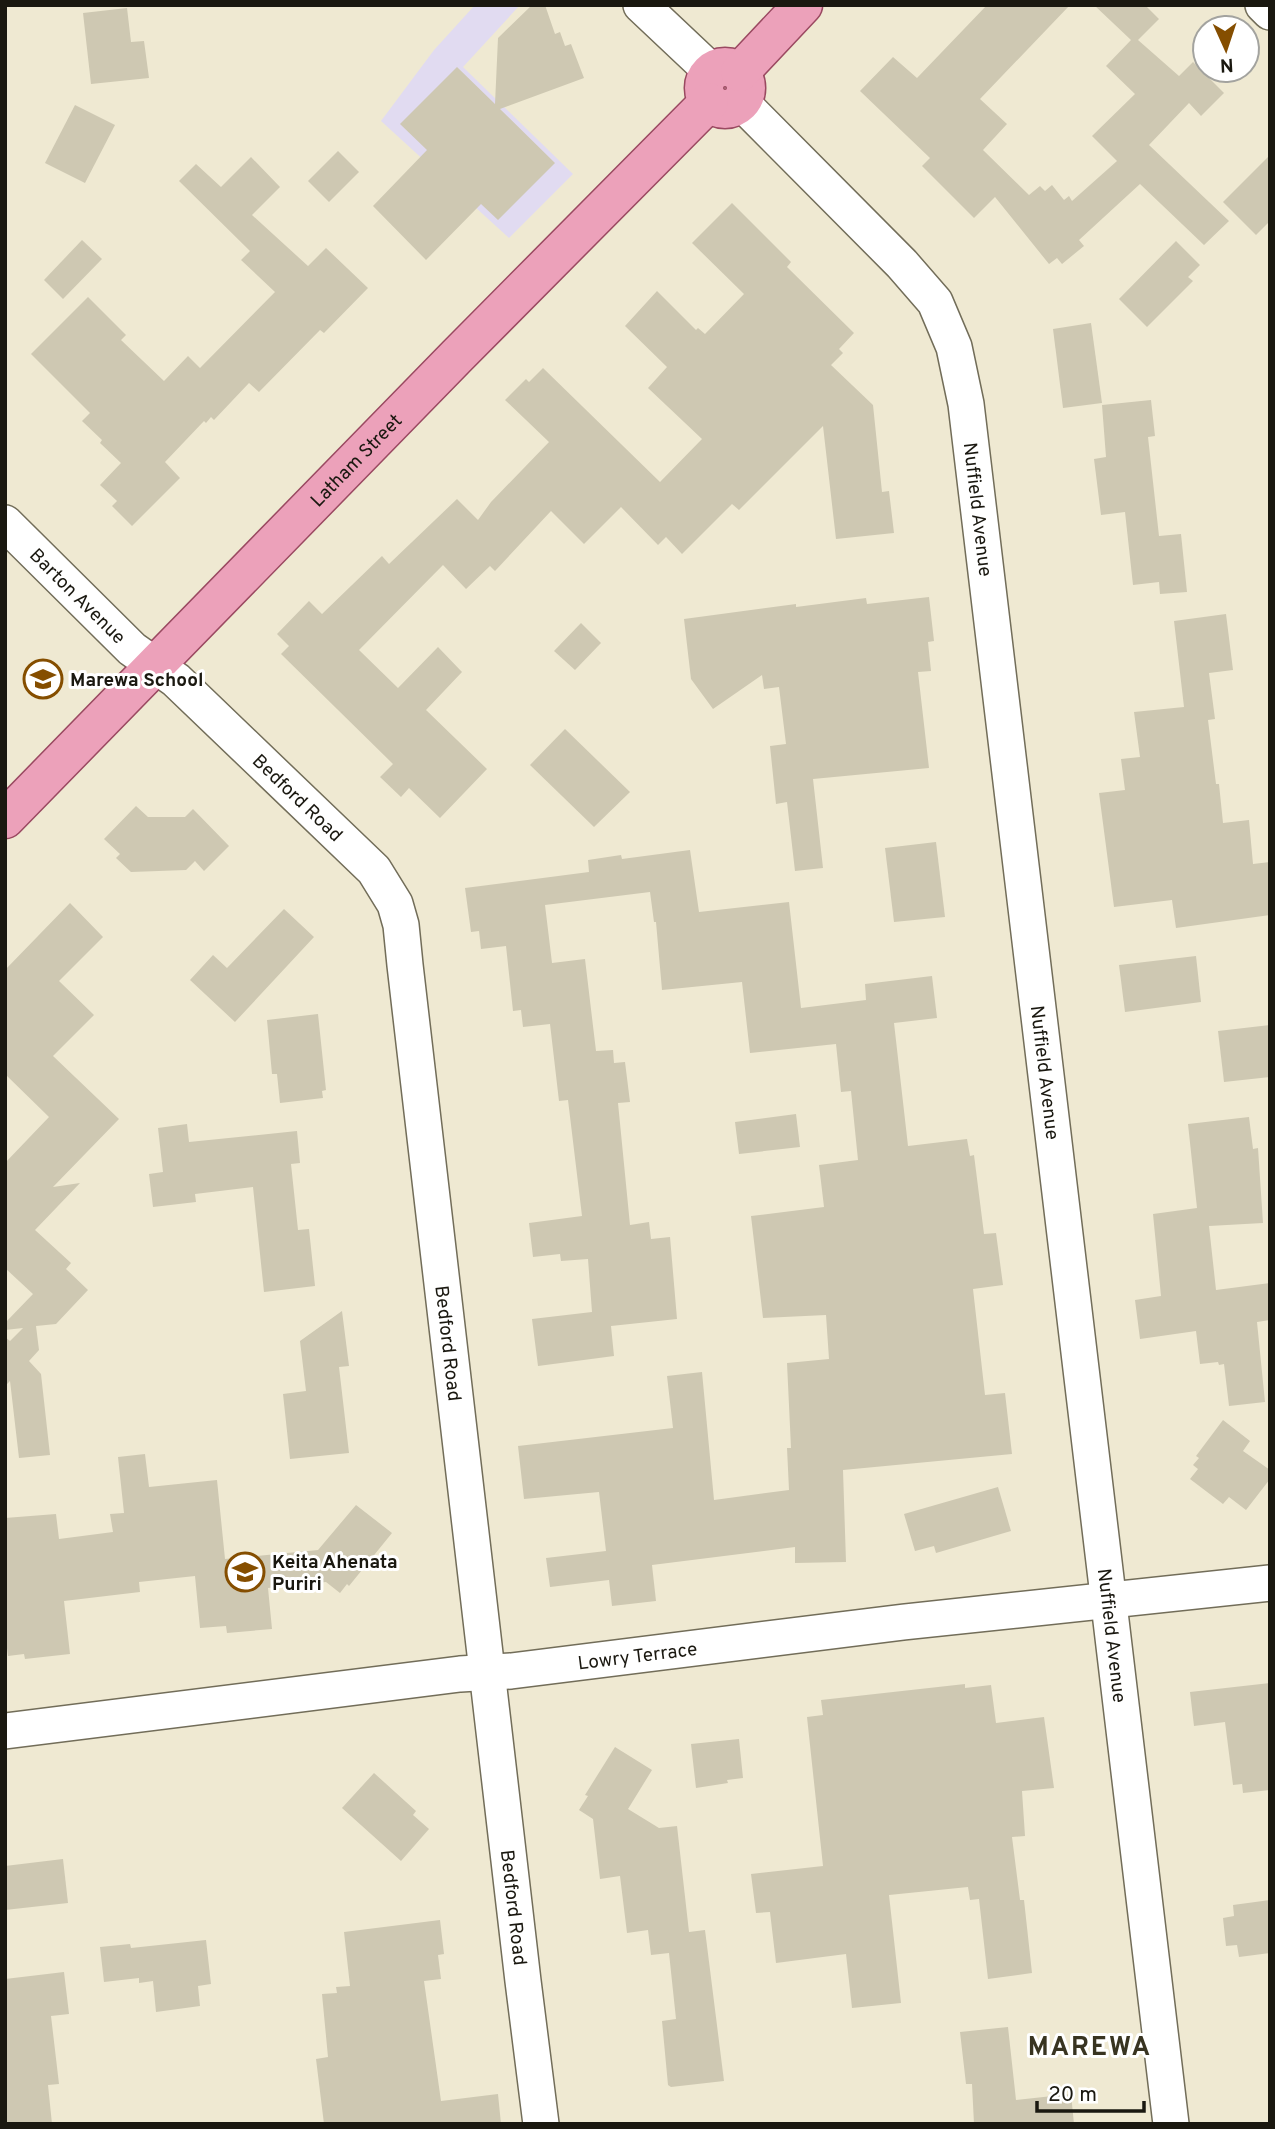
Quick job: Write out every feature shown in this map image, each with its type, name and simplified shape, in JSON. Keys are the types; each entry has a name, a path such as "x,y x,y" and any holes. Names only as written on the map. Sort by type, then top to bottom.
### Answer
{"main road":[{"name":"Latham Street","path":"5,819 803,5"}],"street":[{"name":"Nuffield Avenue","path":"641,5 902,264 935,302 954,347 968,418 1171,2124"},
{"path":"1263,5 1270,12"},
{"name":"Barton Avenue","path":"5,523 132,649 155,664"},
{"name":"Bedford Road","path":"155,664 176,680 374,870 395,904 404,952 541,2124"},
{"name":"Lowry Terrace","path":"5,1731 439,1677 1270,1583"}],"shaded area":[{"path":"475,5 520,5 463,67 573,174 509,238 381,121 434,50"}],"building":[{"path":"532,5 545,5 555,34 560,32 565,46 571,44 584,78 500,109 555,163 498,220 481,204 426,260 373,206 427,150 400,124 457,67 495,104 498,38"},
{"path":"987,5 1070,5 980,99 1007,124 983,150 1029,195 1040,186 1045,191 1052,185 1064,200 1069,196 1072,201 1117,161 1092,136 1135,94 1106,66 1131,40 1094,5 1145,5 1159,19 1138,40 1179,76 1191,64 1191,84 1215,84 1224,93 1201,116 1189,103 1149,145 1229,221 1204,245 1140,184 1079,240 1084,246 1062,264 1057,258 1049,264 995,197 974,218 922,166 930,158 860,91 893,57 917,78"},
{"path":"127,8 131,42 144,41 149,78 91,84 83,13"},
{"path":"75,105 115,125 85,183 45,163"},
{"path":"338,151 359,172 329,202 308,181"},
{"path":"1270,155 1270,221 1256,235 1223,202"},
{"path":"251,157 280,187 252,215 308,266 326,248 368,288 324,333 320,330 259,392 249,383 214,420 211,417 206,423 204,421 165,462 180,478 132,526 112,506 117,501 100,485 121,463 82,421 90,413 31,354 88,297 126,335 121,340 164,381 188,356 200,368 275,292 241,260 250,251 179,181 196,164 221,187"},
{"path":"732,203 791,262 787,267 854,333 839,349 843,353 831,365 873,405 882,492 889,491 894,533 836,539 823,426 739,510 732,504 682,554 666,537 658,545 621,507 584,544 551,511 495,571 490,566 466,589 443,565 359,650 398,688 438,647 462,672 426,710 487,769 440,818 409,788 401,797 380,777 393,764 281,654 289,646 277,634 309,601 322,614 382,556 389,564 457,499 478,520 491,502 549,442 505,400 526,379 529,382 543,368 660,482 702,439 648,388 667,367 625,326 657,291 696,330 698,328 705,334 744,294 692,243"},
{"path":"82,240 102,259 63,299 44,280"},
{"path":"1176,241 1200,265 1188,277 1193,281 1147,327 1119,299"},
{"path":"1091,323 1102,403 1063,408 1053,329"},
{"path":"1151,400 1155,436 1148,437 1159,536 1181,534 1187,592 1160,594 1159,582 1133,585 1125,512 1101,515 1094,459 1106,457 1102,405"},
{"path":"929,597 934,641 928,642 931,671 918,672 929,768 813,779 823,868 795,871 787,802 776,804 770,746 786,744 779,687 764,689 762,675 713,709 691,679 684,619 796,604 796,607 866,598 867,604"},
{"path":"1226,614 1233,670 1209,673 1215,719 1208,720 1216,784 1219,784 1223,823 1249,820 1253,864 1270,862 1270,915 1176,928 1172,900 1114,907 1099,793 1125,790 1121,759 1140,757 1134,712 1184,707 1174,621"},
{"path":"581,623 601,643 575,670 554,651"},
{"path":"565,729 630,792 594,827 530,765"},
{"path":"136,806 148,817 185,817 193,809 229,846 204,871 195,861 186,870 131,872 116,858 120,854 104,839"},
{"path":"936,842 945,917 894,922 885,848"},
{"path":"690,850 699,912 789,902 801,1008 866,1000 865,984 932,976 937,1018 894,1023 908,1146 967,1139 970,1156 974,1155 984,1234 996,1233 1003,1285 973,1289 985,1395 1005,1393 1012,1454 843,1470 846,1562 795,1563 795,1547 652,1565 656,1601 612,1606 609,1580 550,1587 546,1558 606,1551 599,1492 524,1499 518,1446 673,1428 667,1376 702,1372 714,1500 789,1490 787,1448 791,1448 787,1363 829,1359 826,1315 763,1318 751,1216 824,1207 819,1165 858,1160 851,1091 841,1092 836,1044 750,1053 742,982 662,990 656,922 650,892 545,905 552,963 585,959 596,1051 613,1050 614,1063 625,1062 630,1102 618,1103 630,1225 649,1222 651,1239 670,1237 677,1319 611,1326 614,1356 538,1366 532,1319 592,1312 588,1259 561,1261 560,1254 533,1257 529,1223 582,1216 568,1100 559,1101 550,1024 523,1027 521,1010 513,1011 506,946 481,949 479,931 471,932 465,888 589,872 588,860 621,855 622,859"},
{"path":"70,903 103,937 59,981 94,1015 53,1056 119,1119 53,1187 80,1183 35,1230 71,1263 66,1269 88,1290 56,1324 36,1326 39,1350 29,1361 41,1374 50,1455 19,1458 10,1381 5,1386 5,1337 10,1341 23,1328 5,1330 5,1323 33,1294 5,1268 5,1163 49,1117 5,1074 5,970"},
{"path":"284,909 314,937 235,1022 190,980 213,955 227,968"},
{"path":"1196,956 1201,1002 1125,1012 1119,965"},
{"path":"318,1014 326,1090 322,1091 323,1098 280,1103 277,1074 272,1074 267,1020"},
{"path":"1270,1025 1270,1077 1224,1082 1218,1031"},
{"path":"796,1114 800,1147 739,1154 735,1122"},
{"path":"1249,1117 1253,1149 1258,1148 1263,1223 1209,1226 1216,1290 1270,1283 1270,1320 1257,1322 1265,1402 1229,1406 1224,1364 1200,1364 1196,1331 1140,1339 1135,1300 1161,1296 1153,1214 1197,1208 1188,1124"},
{"path":"187,1124 189,1142 297,1131 300,1163 291,1164 298,1230 309,1229 315,1286 264,1292 253,1187 195,1194 196,1202 153,1207 149,1174 163,1172 158,1128"},
{"path":"342,1311 349,1366 339,1367 349,1453 290,1459 283,1394 306,1391 300,1341"},
{"path":"1223,1420 1250,1441 1243,1451 1270,1470 1270,1479 1246,1510 1229,1497 1223,1504 1190,1479 1198,1469 1193,1465 1199,1458 1196,1456"},
{"path":"145,1454 149,1487 217,1480 225,1559 318,1550 356,1505 392,1533 349,1586 347,1584 340,1593 326,1582 268,1588 272,1629 227,1633 226,1626 200,1628 195,1576 139,1582 140,1592 64,1601 70,1654 25,1659 24,1654 8,1656 5,1632 5,1518 56,1514 59,1539 113,1532 110,1514 124,1513 118,1457"},
{"path":"998,1487 1011,1531 936,1553 934,1546 915,1551 904,1514"},
{"path":"1270,1683 1270,1790 1243,1793 1242,1784 1233,1785 1225,1722 1194,1726 1190,1692"},
{"path":"965,1684 965,1688 991,1685 996,1723 1044,1717 1054,1788 1022,1791 1025,1836 1012,1837 1020,1900 1024,1900 1032,1973 988,1979 979,1899 970,1900 968,1887 889,1895 901,2003 852,2008 846,1954 776,1963 770,1912 756,1913 751,1874 823,1866 807,1717 823,1715 821,1700"},
{"path":"739,1739 743,1778 696,1788 691,1744"},
{"path":"615,1747 652,1770 628,1809 659,1828 677,1826 689,1932 705,1930 724,2081 671,2087 668,2085 662,2021 676,2019 669,1953 651,1955 648,1930 627,1933 620,1876 600,1879 593,1819 579,1810 588,1796 585,1795"},
{"path":"374,1773 416,1811 413,1815 429,1829 401,1861 342,1808"},
{"path":"63,1859 68,1903 5,1910 5,1866"},
{"path":"1270,1900 1270,1953 1239,1957 1237,1945 1226,1946 1223,1918 1234,1916 1233,1905"},
{"path":"440,1920 444,1954 438,1955 441,1979 424,1981 441,2101 498,2094 501,2124 324,2124 316,2059 328,2057 322,1994 337,1993 336,1987 350,1986 344,1932"},
{"path":"206,1940 211,1984 198,1986 200,2006 156,2012 153,1981 139,1983 139,1978 104,1982 100,1947 130,1944 131,1948"},
{"path":"64,1972 69,2014 51,2016 59,2084 48,2085 52,2124 5,2124 5,1979"},
{"path":"1008,2027 1016,2100 1071,2094 1074,2124 974,2124 972,2084 966,2084 960,2032"}],"place":[{"name":"Marewa School","path":"43,679"},
{"name":"Keita Ahenata Puriri","path":"245,1572"}],"district":[{"name":"MAREWA","path":"1090,2046"}]}
